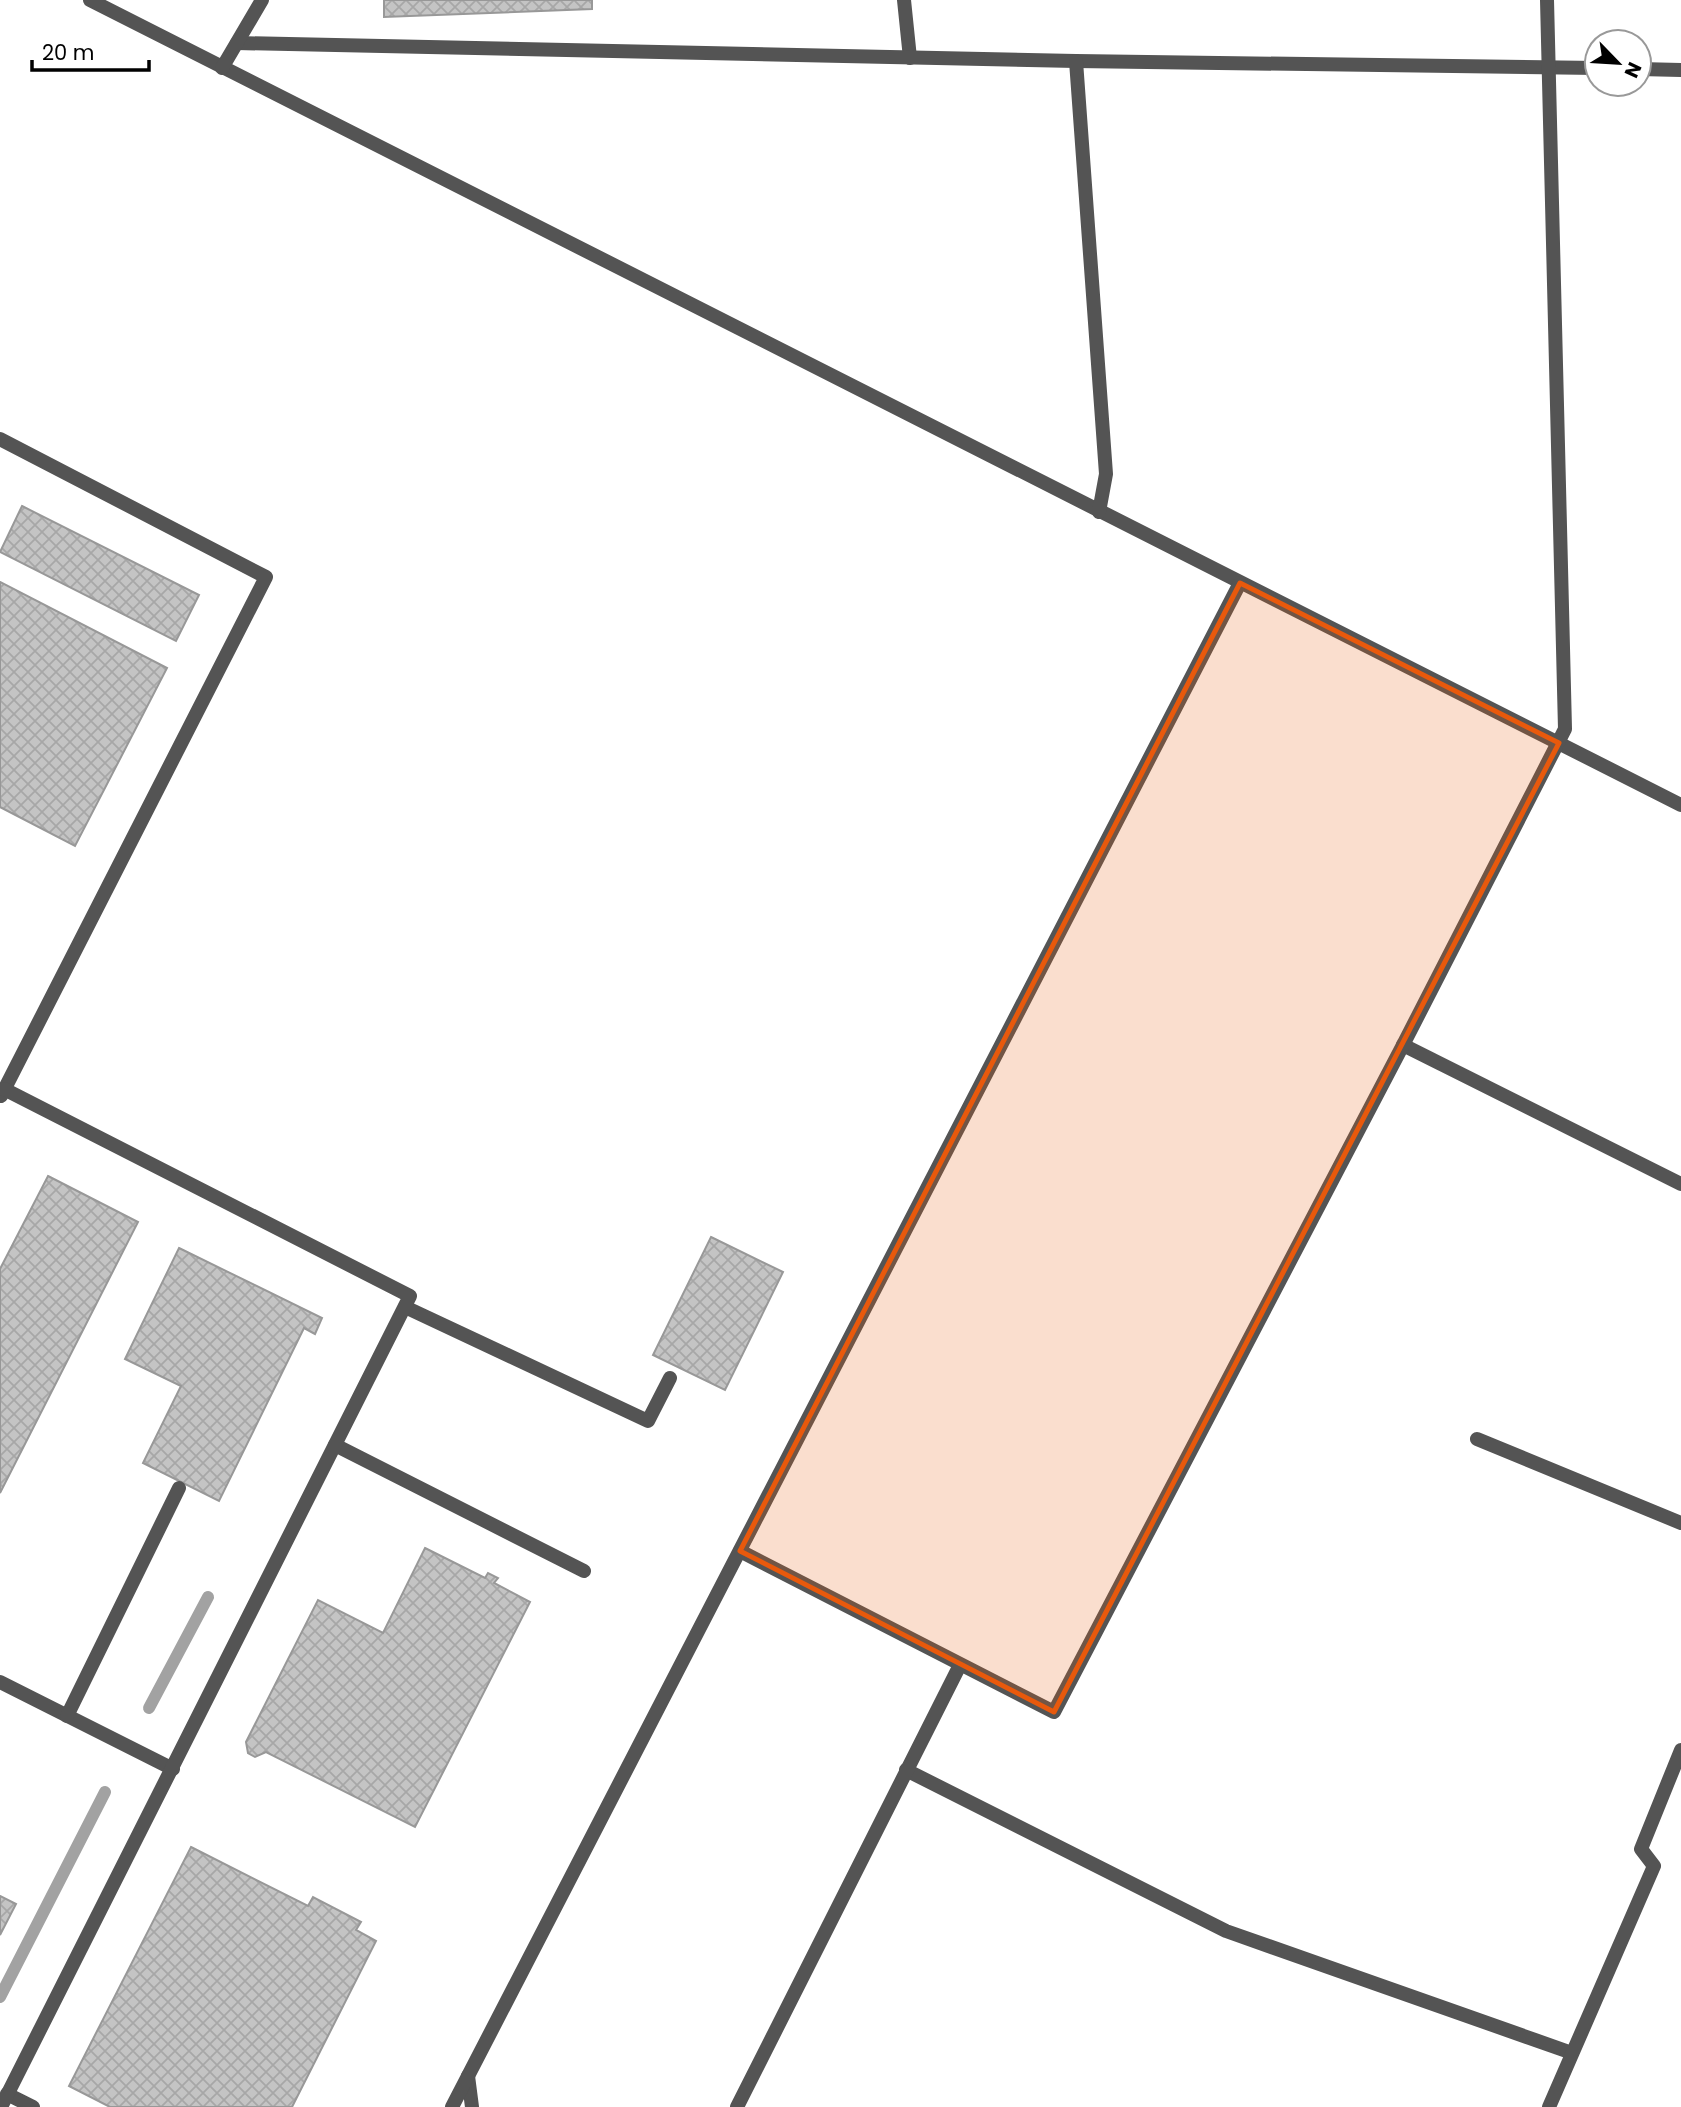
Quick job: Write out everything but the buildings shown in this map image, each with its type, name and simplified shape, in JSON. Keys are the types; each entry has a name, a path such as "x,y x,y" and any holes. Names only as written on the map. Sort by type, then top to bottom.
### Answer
{"street":[{"path":"89,0 1681,805"},
{"path":"222,68 262,0"},
{"path":"904,0 910,58"},
{"path":"740,1550 1054,1712 1404,1045 1565,729 1547,0"},
{"path":"237,43 910,58 1583,68"},
{"path":"1076,61 1106,474 1099,512"},
{"path":"1653,69 1681,70"},
{"path":"0,439 266,577 2,1093 410,1296 4,2101 33,2107"},
{"path":"452,2107 1240,583"},
{"path":"1404,1045 1681,1184"},
{"path":"405,1307 648,1421 670,1378"},
{"path":"1477,1439 1681,1523"},
{"path":"335,1445 584,1570"},
{"path":"67,1716 180,1488"},
{"path":"737,2107 960,1665"},
{"path":"0,1682 173,1769"},
{"path":"1549,2107 1654,1866 1642,1849 1681,1750"},
{"path":"906,1770 1226,1931 1572,2053"},
{"path":"468,2076 472,2107"}],"highlighted area":[{"path":"1240,583 1559,743 1054,1712 740,1551"}],"waterway":[{"path":"149,1708 208,1597"},
{"path":"0,1997 105,1792"}]}
